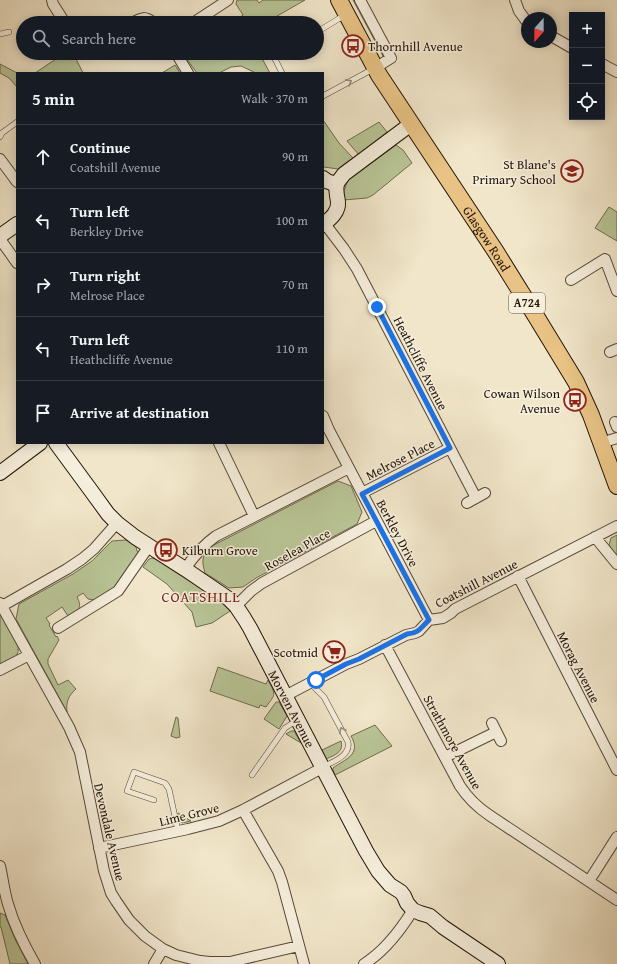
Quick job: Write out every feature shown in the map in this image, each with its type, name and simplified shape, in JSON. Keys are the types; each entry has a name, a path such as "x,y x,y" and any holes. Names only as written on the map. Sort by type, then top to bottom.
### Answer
{"main road":[{"name":"Glasgow Road","path":"339,0 375,68 496,252 576,382 591,415 617,486"}],"street":[{"path":"52,0 61,16"},
{"path":"204,16 228,0"},
{"path":"360,0 391,58 375,68"},
{"path":"515,0 521,14"},
{"path":"557,39 569,46"},
{"path":"180,60 187,72"},
{"path":"605,66 617,72"},
{"path":"324,224 335,213 338,207 336,190 337,183 344,174 411,124"},
{"path":"0,159 16,181"},
{"path":"324,179 328,182 337,183"},
{"name":"Heathcliffe Avenue","path":"324,224 341,244 357,269 476,498"},
{"path":"0,236 16,225"},
{"path":"0,239 16,262"},
{"path":"571,280 605,259 617,291"},
{"name":"Berkley Drive","path":"324,418 376,521 429,620"},
{"path":"602,443 617,438"},
{"path":"1,472 39,444"},
{"name":"Morven Avenue","path":"57,444 108,514 117,523 135,537 221,593 236,606 247,623 372,862 390,885 401,892 413,910"},
{"path":"219,444 254,516"},
{"name":"Melrose Place","path":"362,494 450,448"},
{"path":"185,569 200,549 216,536 349,468"},
{"name":"Roselea Place","path":"236,606 251,591 262,583 376,521"},
{"path":"1,605 67,569 82,559 94,549 117,523"},
{"name":"Coatshill Avenue","path":"285,696 407,634 412,634 419,631 429,620 433,618 440,619 446,617 455,609 617,526"},
{"path":"595,537 617,564"},
{"path":"58,628 118,591 149,546"},
{"name":"Morag Avenue","path":"518,576 617,770"},
{"name":"Devondale Avenue","path":"1,605 69,728 80,752 99,848 108,883 116,902 129,920 155,944 176,955 210,962 221,963 240,960 299,946"},
{"name":"Strathmore Avenue","path":"386,645 466,795 476,806 617,900"},
{"path":"0,670 29,655"},
{"path":"445,757 497,732"},
{"name":"Lime Grove","path":"99,848 209,824 223,819 322,768"},
{"path":"243,810 278,871 285,890 304,964"},
{"path":"589,881 617,836"},
{"path":"0,866 4,904 35,964"},
{"path":"364,964 377,955 389,943 413,910 430,916 443,927 498,964"},
{"path":"154,964 163,948"}],"lane":[{"path":"324,28 346,14"},
{"path":"0,34 9,32"},
{"path":"275,60 281,72"},
{"path":"324,95 375,68"},
{"path":"0,137 2,133 16,123"},
{"path":"310,683 324,697 349,746 346,753 342,757 322,768"},
{"path":"252,775 285,728 297,720"},
{"path":"154,800 127,791 134,772 164,783 169,789 178,831"}],"green space":[{"path":"237,0 257,0 259,3 263,0 305,0 277,16 242,16 243,15 236,4"},
{"path":"353,0 356,0 385,55 384,58"},
{"path":"54,60 76,60 82,72 36,72"},
{"path":"187,60 263,60 269,72 254,72 241,66 231,67 221,72 196,72"},
{"path":"0,64 16,72 16,86 9,78 0,73"},
{"path":"175,65 179,72 164,72"},
{"path":"324,121 339,143 353,158 338,169 324,167"},
{"path":"379,122 387,132 359,155 347,141"},
{"path":"396,145 403,150 412,163 373,195 367,198 344,200 344,191 348,180"},
{"path":"609,207 617,212 617,241 595,228"},
{"path":"338,481 351,486 362,512 357,524 256,578 243,587 229,588 205,573 203,558 212,546"},
{"path":"617,535 617,559 609,549 611,548 609,545 611,538"},
{"path":"126,540 136,547 137,551 139,552 113,589 95,600 88,599 83,593 77,597 80,604 78,609 74,612 68,616 62,607 46,618 59,640 48,659 48,664 58,685 68,680 76,689 68,699 67,712 16,619 19,604 73,574 92,561 112,541"},
{"path":"152,558 222,602 230,611 212,623 196,627 192,612 167,584 143,567 149,559"},
{"path":"0,614 4,618 18,646 18,650 16,657 0,666"},
{"path":"218,667 266,684 268,680 274,692 273,697 266,707 260,705 259,708 210,691"},
{"path":"276,702 279,702 287,716 279,729 264,719"},
{"path":"176,717 178,718 180,737 176,738 171,736"},
{"path":"375,725 392,746 335,775 333,768 351,756 355,748 351,736"},
{"path":"294,731 301,743 286,734"},
{"path":"341,741 342,745 338,753 326,759 322,750"},
{"path":"178,813 191,821 182,823 179,819"},
{"path":"0,913 5,915 28,964 10,964 0,927"}],"place":[{"name":"Thornhill Avenue","path":"353,46"},
{"name":"St Blane's Primary School","path":"572,171"},
{"name":"Cowan Wilson Avenue","path":"575,400"},
{"name":"Kilburn Grove","path":"166,550"},
{"name":"Scotmid","path":"334,652"}],"district":[{"name":"COATSHILL","path":"201,597"}],"route":[{"path":"316,680 407,634 412,634 419,631 429,620 362,494 450,448 377,307"}]}
